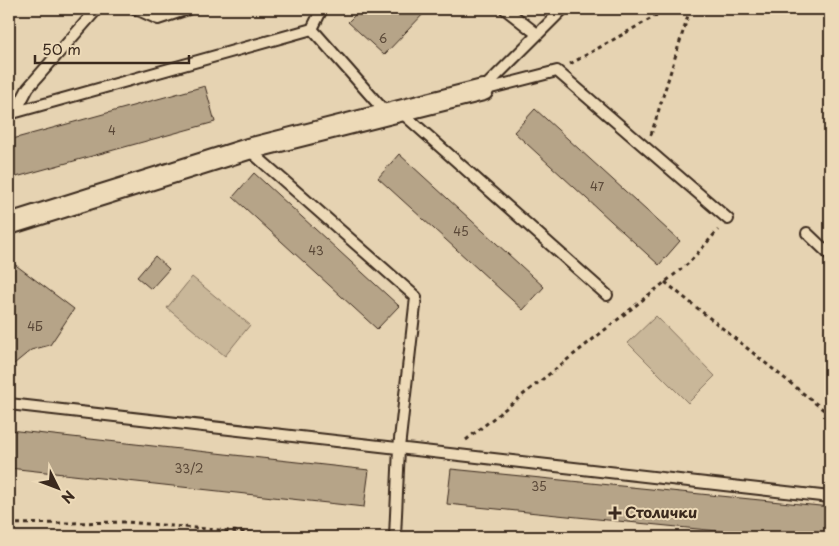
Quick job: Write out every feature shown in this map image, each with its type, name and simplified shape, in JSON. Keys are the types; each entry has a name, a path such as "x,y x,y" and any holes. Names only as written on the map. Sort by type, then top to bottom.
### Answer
{"street":[{"path":"9,224 248,148 482,90"}],"lane":[{"path":"13,112 28,88 97,9"},
{"path":"136,9 158,19 188,9"},
{"path":"13,112 312,29 322,9"},
{"path":"505,9 538,34"},
{"path":"482,90 563,9"},
{"path":"312,29 393,112 608,295"},
{"path":"482,90 557,71 728,219"},
{"path":"248,148 416,297 399,448 395,537"},
{"path":"807,233 830,254"},
{"path":"9,404 830,497"}],"path":[{"path":"557,71 668,9"},
{"path":"647,149 690,9"},
{"path":"449,454 689,263 728,219"},
{"path":"665,282 830,415"},
{"path":"9,524 126,522 299,537"}],"shaded area":[{"path":"192,277 250,325 225,356 167,308"},
{"path":"656,316 715,376 688,403 628,343"}],"building":[{"path":"361,9 428,9 384,55 348,22"},
{"path":"205,86 215,122 9,179 9,140"},
{"path":"535,109 680,241 659,265 514,132"},
{"path":"399,154 544,287 523,310 378,178"},
{"path":"254,173 399,306 377,329 233,197"},
{"path":"155,256 169,269 151,289 137,277"},
{"path":"9,260 74,309 50,345 31,350 9,368"},
{"path":"9,430 369,470 364,507 9,468"},
{"path":"451,469 830,507 830,537 778,537 447,504"}],"place":[{"name":"Столички","path":"615,513"}]}
